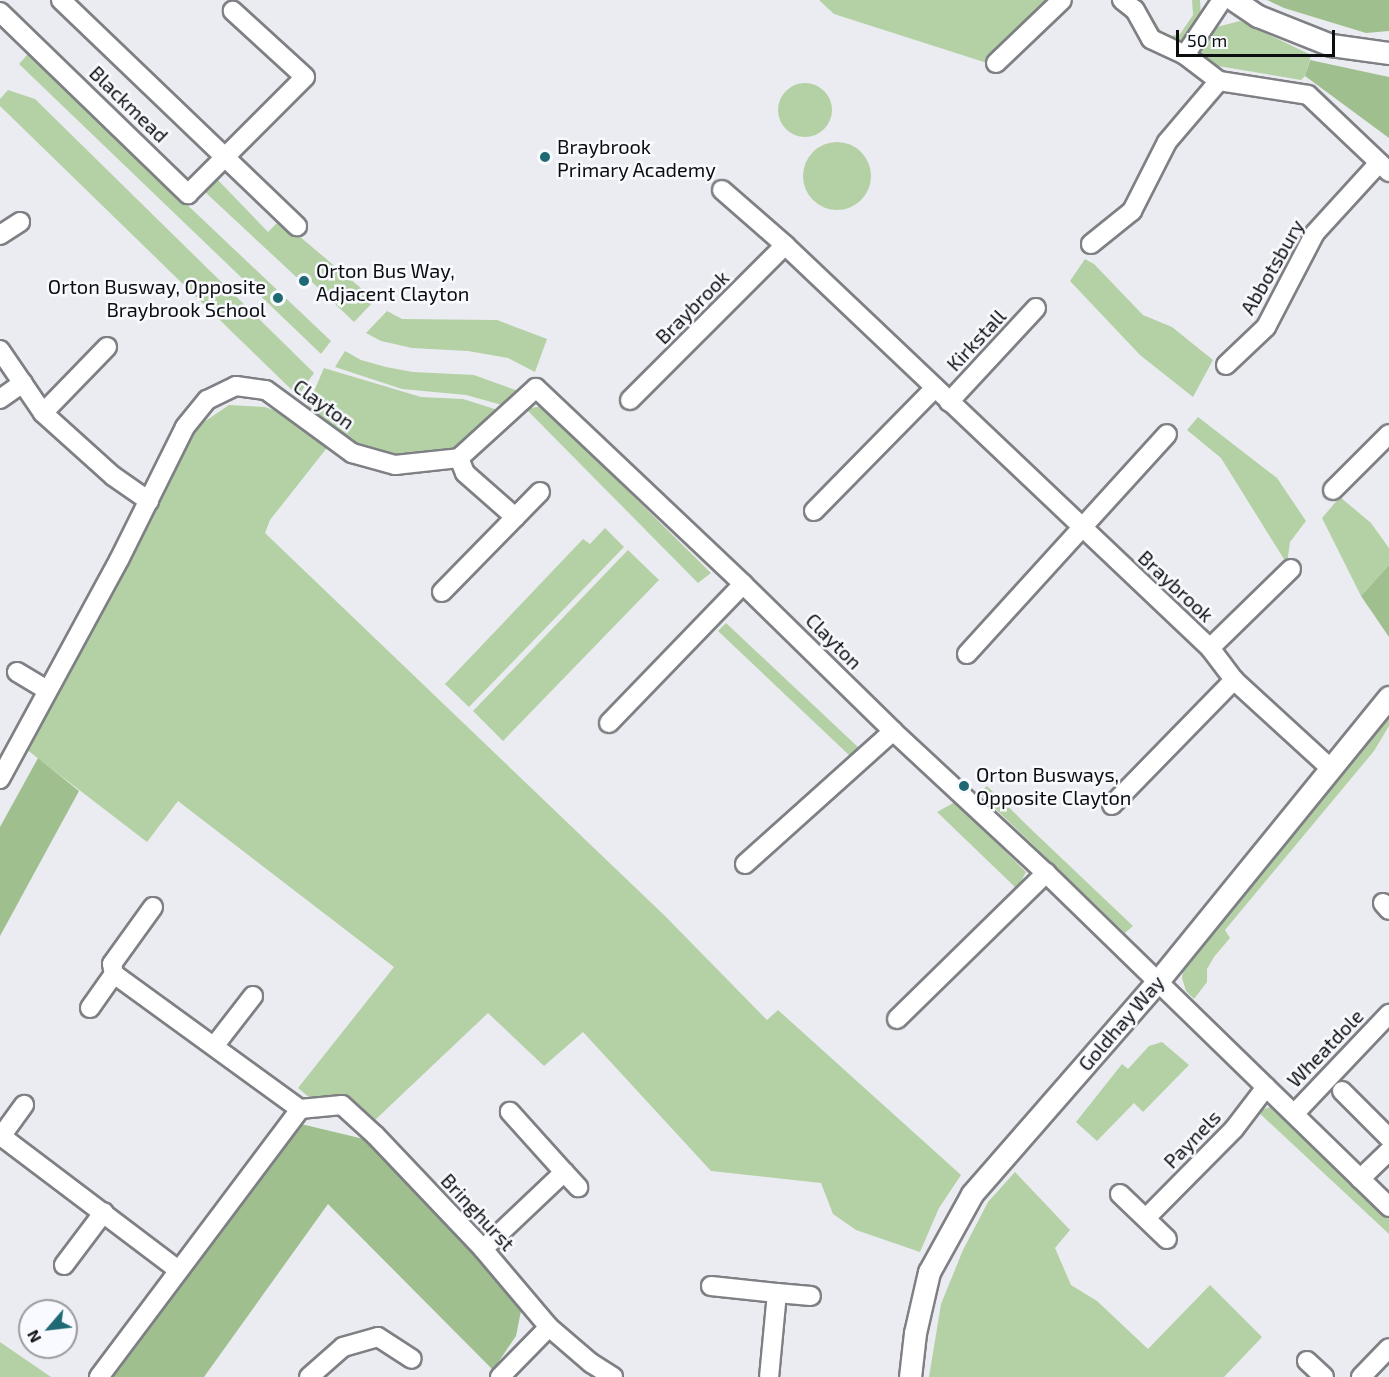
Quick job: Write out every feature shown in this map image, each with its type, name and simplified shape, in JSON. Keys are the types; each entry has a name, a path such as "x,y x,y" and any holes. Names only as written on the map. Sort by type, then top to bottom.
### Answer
{"street":[{"name":"Blackmead","path":"61,0 297,226"},
{"path":"996,63 1062,0"},
{"name":"Abbotsbury","path":"1122,0 1135,10 1151,39 1185,55 1219,81 1308,95 1384,167 1315,233 1266,327 1226,364"},
{"path":"1185,55 1222,0"},
{"path":"1234,0 1258,16 1331,45 1389,53"},
{"name":"Blackmead","path":"0,12 188,194 305,77 233,11"},
{"path":"1091,244 1132,211 1167,142 1219,81"},
{"name":"Braybrook","path":"722,190 785,244 934,389 1210,648 1234,680 1331,769"},
{"path":"0,235 20,222"},
{"name":"Braybrook","path":"630,400 785,244"},
{"name":"Kirkstall","path":"949,402 1036,308"},
{"path":"43,413 106,347"},
{"path":"0,350 43,413 113,476 149,501"},
{"path":"0,399 23,383"},
{"name":"Clayton","path":"0,779 47,690 69,655 186,427 207,400 236,386 266,390 352,453 395,465 459,458 536,388 743,584 893,731 1158,981"},
{"path":"814,511 934,389"},
{"path":"967,654 1167,434"},
{"path":"1333,490 1389,434"},
{"path":"459,458 465,472 515,517"},
{"path":"442,592 540,492"},
{"path":"1210,648 1291,569"},
{"path":"609,723 743,584"},
{"path":"17,672 47,690"},
{"path":"1112,805 1234,680"},
{"name":"Goldhay Way","path":"910,1377 915,1333 929,1272 972,1194 1158,981 1389,697"},
{"path":"745,864 893,731"},
{"path":"897,1020 1046,873"},
{"path":"99,1377 300,1109 114,974 112,964 153,907"},
{"path":"90,1008 114,974"},
{"path":"1158,981 1389,1207"},
{"path":"215,1046 253,996"},
{"name":"Wheatdole","path":"1294,1113 1389,1014"},
{"name":"Paynels","path":"1146,1218 1234,1129 1266,1087"},
{"path":"1342,1091 1389,1138"},
{"path":"24,1105 1,1137 104,1212 178,1270"},
{"name":"Bringhurst","path":"300,1109 342,1105 375,1135 483,1249 549,1327 591,1364 613,1377"},
{"path":"510,1112 578,1187"},
{"path":"1360,1179 1389,1151"},
{"path":"483,1249 564,1173"},
{"path":"1120,1194 1167,1239"},
{"path":"64,1265 104,1212"},
{"path":"711,1286 811,1296"},
{"path":"769,1377 777,1293"},
{"path":"500,1377 549,1327"},
{"path":"309,1377 343,1347 378,1337 411,1359"},
{"path":"1361,1377 1389,1348"},
{"path":"1307,1361 1324,1377"}],"green space":[{"path":"819,0 1052,0 987,63 834,14"},
{"path":"1134,0 1145,5 1162,33 1171,36 1180,34 1193,15 1192,0 1200,0 1201,18 1184,41 1166,37 1158,34"},
{"path":"1267,0 1389,0 1389,31 1366,33 1284,8"},
{"path":"1240,21 1311,55 1305,76 1301,80 1206,64 1203,61 1200,45 1213,28"},
{"path":"28,54 331,341 321,354 19,64"},
{"path":"1310,60 1389,77 1389,138 1305,76"},
{"path":"800,83 810,83 820,87 828,95 832,110 828,125 820,133 810,137 800,137 790,133 782,125 778,115 778,105 782,95 790,87"},
{"path":"8,90 35,99 314,373 298,396 0,106 0,99"},
{"path":"837,142 850,145 861,152 868,163 871,176 868,189 861,200 850,207 837,210 824,207 813,200 806,189 803,176 806,163 813,152 824,145"},
{"path":"217,179 268,232 280,220 375,300 354,322 312,282 307,287 205,192"},
{"path":"1085,259 1094,264 1143,315 1172,327 1213,360 1193,397 1140,355 1070,281"},
{"path":"387,311 402,319 497,320 547,339 535,372 508,358 468,351 412,348 381,341 366,333"},
{"path":"345,351 361,360 386,367 413,372 474,375 518,391 502,405 466,395 402,389 335,367"},
{"path":"324,368 421,397 463,399 501,411 453,450 392,460 346,444 305,412"},
{"path":"229,405 265,407 290,416 330,444 270,520 265,533 665,916 767,1020 778,1010 961,1175 939,1208 920,1252 856,1230 833,1214 821,1183 711,1171 583,1032 544,1066 488,1013 375,1120 346,1094 310,1098 298,1088 394,967 178,801 147,842 22,746 162,483 198,426"},
{"path":"542,406 711,573 698,583 526,409"},
{"path":"1198,417 1277,478 1306,521 1290,542 1287,564 1221,458 1187,430"},
{"path":"1340,497 1371,523 1389,548 1389,565 1361,596 1322,518"},
{"path":"605,528 624,547 469,707 445,684 583,539 590,544"},
{"path":"628,550 659,580 503,741 473,711"},
{"path":"1389,565 1389,637 1361,596"},
{"path":"726,623 859,748 850,756 718,631"},
{"path":"1389,712 1389,726 1374,751 1225,930 1230,938 1214,957 1207,969 1207,982 1194,999 1186,991 1182,978 1184,962"},
{"path":"38,758 79,791 0,936 0,827"},
{"path":"987,786 1133,926 1125,933 979,793"},
{"path":"955,802 1026,872 1017,889 937,812"},
{"path":"1162,1042 1189,1065 1143,1112 1134,1103 1097,1141 1076,1122 1122,1064 1128,1069 1149,1046"},
{"path":"1274,1106 1389,1216 1389,1234 1257,1111"},
{"path":"301,1124 368,1140 522,1306 516,1336 493,1370 328,1204 204,1377 108,1377"},
{"path":"1015,1172 1070,1230 1055,1248 1071,1285 1097,1301 1148,1349 1210,1285 1262,1337 1224,1377 929,1377 941,1304 963,1250 988,1202"},
{"path":"0,1342 18,1354 18,1359 25,1359 51,1377 0,1377"}],"place":[{"name":"Braybrook Primary Academy","path":"545,157"},
{"name":"Orton Bus Way, Adjacent Clayton","path":"304,281"},
{"name":"Orton Busway, Opposite Braybrook School","path":"278,298"},
{"name":"Orton Busways, Opposite Clayton","path":"964,786"}]}
